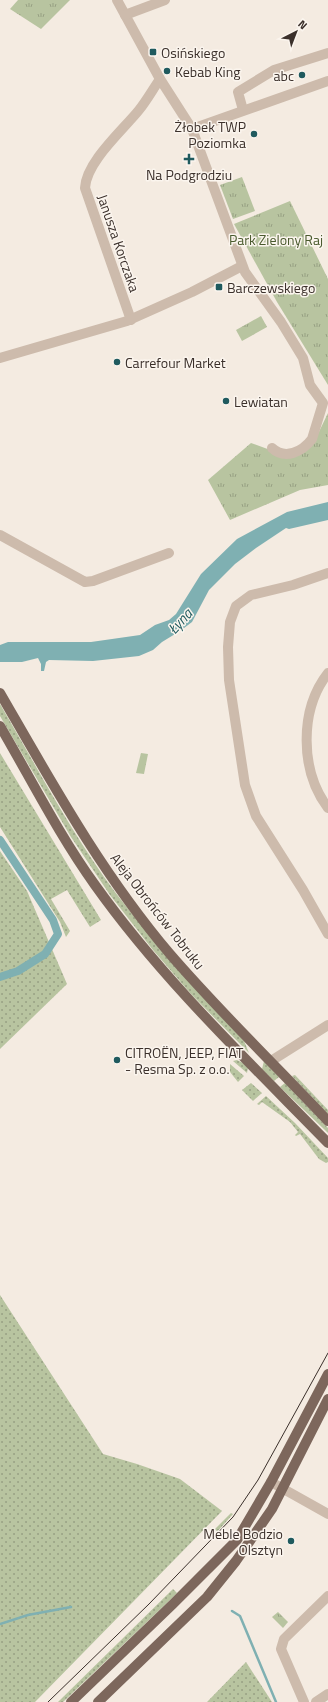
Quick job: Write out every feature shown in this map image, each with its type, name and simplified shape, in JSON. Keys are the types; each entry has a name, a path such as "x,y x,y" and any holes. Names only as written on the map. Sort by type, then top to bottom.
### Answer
{"main road":[{"name":"Aleja Obrońców Tobruku","path":"0,693 63,802 116,883 169,953 328,1121"},
{"path":"0,726 56,824 94,884 132,933 170,979 328,1143"},
{"path":"71,1702 237,1540 271,1482 328,1374"},
{"path":"98,1702 207,1597 236,1562 272,1509 328,1399"}],"street":[{"path":"117,0 160,79 192,129 242,266 303,358 310,385 322,404 312,439 308,444 288,455 278,454 272,448"},
{"path":"125,15 166,0"},
{"path":"243,110 238,92 274,70 328,53"},
{"name":"Janusza Korczaka","path":"131,320 85,188 94,164 140,109 160,79"},
{"path":"192,129 328,81"},
{"path":"0,358 131,320 192,292 242,266"},
{"path":"0,535 85,582 93,581 169,553"},
{"path":"328,573 293,585 251,594 236,606 230,622 228,647 229,680 236,732 245,785 250,800 256,816 303,890 328,934"},
{"path":"328,672 322,680 310,708 306,737 311,772 322,801 328,808"},
{"path":"270,1061 328,1025"},
{"path":"271,1482 300,1498 327,1510"},
{"path":"304,1702 281,1649 284,1640 328,1596"},
{"path":"316,1702 328,1694"}],"green space":[{"path":"18,0 70,0 41,29 10,9"},
{"path":"242,177 255,211 233,219 220,185"},
{"name":"Park Zielony Raj","path":"290,201 328,279 328,385 277,302 234,224"},
{"path":"261,316 267,327 242,341 236,330"},
{"path":"328,413 328,485 300,490 230,520 208,480 251,443 292,458 315,440"},
{"path":"0,704 55,800 99,870 146,931 244,1041 249,1053 191,994 153,950 110,895 71,837 0,716"},
{"path":"0,753 101,920 90,927 67,890 51,899 70,931 66,937 60,922 0,827"},
{"path":"141,753 148,754 144,774 136,773"},
{"path":"0,851 27,891 67,984 0,1049"},
{"path":"237,1060 248,1068 247,1073 233,1061"},
{"path":"264,1061 279,1077 274,1081 262,1069"},
{"path":"230,1064 244,1076 238,1082 230,1072"},
{"path":"295,1075 328,1110 328,1114 292,1076"},
{"path":"251,1083 262,1093 253,1101 242,1090"},
{"path":"285,1083 328,1128 328,1133 280,1087"},
{"path":"266,1096 295,1123 328,1158 328,1162 326,1163 319,1159 300,1134 295,1135 298,1132 290,1122 262,1102 259,1105 257,1104"},
{"path":"0,1295 103,1454 180,1479 222,1511 35,1702 0,1702"},
{"path":"231,1513 233,1514 217,1532 215,1529"},
{"path":"173,1589 177,1593 172,1598 63,1702 58,1702"},
{"path":"278,1612 288,1622 283,1628 272,1617"},
{"path":"246,1662 272,1702 207,1702"}],"water":[{"name":"Łyna","path":"328,502 328,520 289,529 286,528 256,548 235,564 209,590 192,622 162,642 153,650 139,656 93,661 49,660 46,662 44,671 41,671 41,664 38,658 22,662 0,662 0,645 8,642 91,642 140,635 155,625 169,620 176,614 201,574 237,539 287,512"}],"waterway":[{"path":"0,840 53,920 58,934 45,954 18,971 0,977"},
{"path":"0,1624 28,1615 71,1607"},
{"path":"232,1611 240,1616 276,1702"}],"tram line":[{"path":"48,1702 149,1604 233,1517 258,1480 328,1353"}],"place":[{"name":"Osińskiego","path":"153,52"},
{"name":"Kebab King","path":"167,71"},
{"name":"abc","path":"302,75"},
{"name":"Żłobek TWP Poziomka","path":"254,134"},
{"name":"Na Podgrodziu","path":"189,159"},
{"name":"Barczewskiego","path":"219,287"},
{"name":"Carrefour Market","path":"117,362"},
{"name":"Lewiatan","path":"226,401"},
{"name":"CITROËN, JEEP, FIAT - Resma Sp. z o.o.","path":"117,1060"},
{"name":"Meble Bodzio Olsztyn","path":"291,1541"}]}
